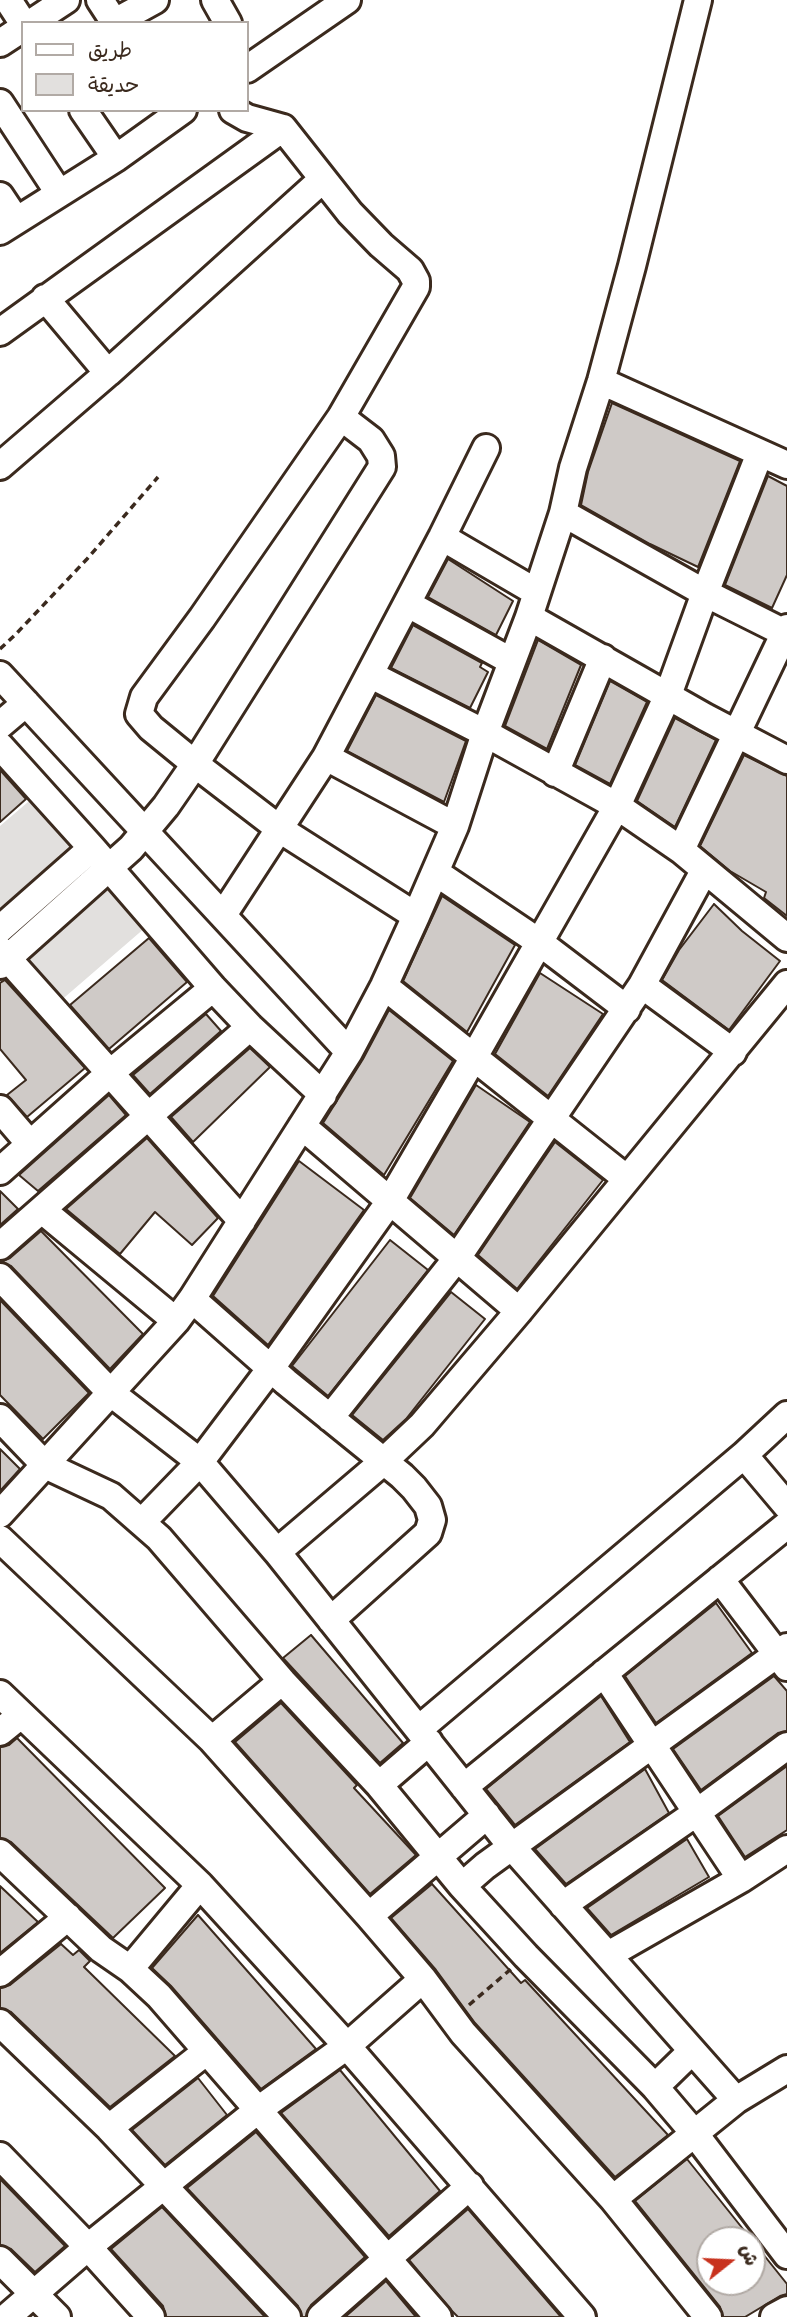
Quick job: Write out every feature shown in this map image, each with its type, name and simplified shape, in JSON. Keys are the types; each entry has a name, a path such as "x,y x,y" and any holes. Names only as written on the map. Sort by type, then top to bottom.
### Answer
{"street":[{"path":"8,0 22,21"},
{"path":"34,21 66,0"},
{"path":"100,0 114,21"},
{"path":"118,21 155,0"},
{"path":"215,0 227,21"},
{"path":"248,64 347,0"},
{"path":"0,1514 176,1321 192,1299 323,1095 384,986 455,826 485,733 564,513 573,468 601,381 698,0"},
{"path":"0,43 21,29"},
{"path":"0,103 60,193"},
{"path":"84,112 116,158"},
{"path":"0,196 8,225 116,158 177,112"},
{"path":"236,112 247,118 283,128 350,213 410,270 416,281 411,298 341,417 141,703 139,714 195,764 281,830 416,916"},
{"path":"0,332 283,128"},
{"path":"0,466 108,373 323,179"},
{"path":"45,298 108,373"},
{"path":"601,381 787,465"},
{"path":"0,929 100,858 146,832 195,764 382,467 381,456 370,440 341,417"},
{"path":"223,915 281,830 326,757 408,604 486,448"},
{"path":"142,1522 200,1462 271,1368 390,1201 474,1057 617,806 668,695 760,453"},
{"path":"564,513 705,593 786,632 681,850"},
{"path":"442,537 603,658 737,735 787,760"},
{"path":"408,604 511,661"},
{"path":"555,773 603,658"},
{"path":"0,675 349,1052"},
{"path":"371,675 485,733 617,806 681,850 787,938"},
{"path":"0,725 26,703"},
{"path":"0,746 213,988 250,1027 323,1095"},
{"path":"326,757 455,826"},
{"path":"100,858 2,958 110,1073 242,1221"},
{"path":"330,1418 457,1258 627,1009 704,871"},
{"path":"435,872 539,942 627,1009"},
{"path":"277,1552 422,1425 520,1311 787,984"},
{"path":"642,985 733,1052"},
{"path":"384,986 627,1178"},
{"path":"0,1171 110,1073 213,988"},
{"path":"0,1246 250,1027"},
{"path":"0,1109 30,1144"},
{"path":"302,1126 520,1311"},
{"path":"42,1210 176,1321"},
{"path":"0,1277 111,1393 200,1462 277,1552 512,1847 736,2100"},
{"path":"192,1299 384,1461 424,1499 430,1513 430,1527 421,1539 331,1620"},
{"path":"379,1785 424,1736 787,1415"},
{"path":"3,1427 45,1465 111,1496 159,1538 282,1681 379,1785 462,1885 526,1956 655,2087 695,2134 787,2255"},
{"path":"744,1455 787,1506"},
{"path":"464,1787 787,1525"},
{"path":"0,1539 212,1740 423,1979 463,2033 613,2199 708,2317"},
{"path":"462,1885 652,1745 784,1656 720,1579"},
{"path":"604,1673 741,1879"},
{"path":"212,1740 282,1681"},
{"path":"0,1694 201,1885 347,2046 582,2317"},
{"path":"0,1732 21,1715"},
{"path":"563,1905 787,1746"},
{"path":"369,1916 487,1815"},
{"path":"608,1955 741,1879 787,1849"},
{"path":"0,1853 100,1949 130,1969 159,1996 438,2317"},
{"path":"130,1969 201,1885"},
{"path":"0,1973 68,1917"},
{"path":"7,2317 88,2247 258,2110 347,2046 423,1979"},
{"path":"0,2023 109,2128 286,2317"},
{"path":"109,2128 207,2051"},
{"path":"655,2087 692,2051"},
{"path":"613,2199 736,2100 787,2069"},
{"path":"0,2156 151,2317"},
{"path":"321,2317 470,2186"},
{"path":"0,2260 57,2317"},
{"path":"774,2317 787,2310"}],"path":[{"path":"0,649 87,559 158,477"},
{"path":"453,2019 526,1956"}],"green space":[{"path":"35,796 77,844 0,910 0,826"},
{"path":"102,877 146,927 58,1003 16,955"}],"building":[{"path":"612,403 740,461 698,567 650,544 581,505 588,472"},
{"path":"768,476 787,486 787,575 772,608 725,585"},
{"path":"448,559 513,601 496,635 428,597"},
{"path":"413,625 482,663 480,667 488,672 470,708 391,668"},
{"path":"538,640 581,665 547,749 505,726"},
{"path":"610,681 647,702 610,784 575,765"},
{"path":"376,695 466,741 444,802 347,751"},
{"path":"675,718 716,740 675,827 637,801"},
{"path":"744,755 787,776 787,916 764,898 766,892 730,871 700,846"},
{"path":"0,770 26,799 0,822"},
{"path":"442,896 515,945 467,1032 403,981"},
{"path":"714,904 742,931 780,961 729,1030 662,980 679,950"},
{"path":"149,938 187,982 109,1049 70,1005"},
{"path":"540,973 603,1014 548,1096 495,1054"},
{"path":"5,980 85,1068 27,1117 7,1095 26,1080 0,1049 0,983"},
{"path":"389,1010 453,1061 384,1175 323,1123 363,1059"},
{"path":"206,1014 221,1031 150,1094 133,1075"},
{"path":"250,1048 270,1067 193,1142 171,1117"},
{"path":"476,1085 530,1122 454,1235 410,1198"},
{"path":"109,1095 126,1115 38,1191 19,1175"},
{"path":"147,1138 218,1218 192,1245 155,1212 120,1254 66,1209"},
{"path":"555,1142 603,1180 517,1289 478,1255"},
{"path":"299,1161 364,1210 268,1345 213,1296"},
{"path":"0,1191 18,1209 0,1225"},
{"path":"41,1231 143,1334 110,1369 11,1266 0,1262 10,1258"},
{"path":"390,1240 428,1270 328,1396 292,1366"},
{"path":"451,1292 485,1319 406,1419 383,1440 352,1415"},
{"path":"0,1300 89,1393 43,1439 0,1395"},
{"path":"0,1449 20,1469 0,1491"},
{"path":"716,1603 752,1653 656,1723 625,1676"},
{"path":"311,1635 403,1743 380,1763 283,1658"},
{"path":"774,1676 787,1691 787,1731 778,1733 701,1790 673,1749"},
{"path":"601,1696 630,1742 515,1825 486,1789"},
{"path":"281,1703 357,1785 354,1788 416,1855 370,1894 235,1742"},
{"path":"17,1738 165,1888 113,1938 11,1842 0,1838 0,1747 9,1745"},
{"path":"787,1766 787,1830 745,1857 718,1816"},
{"path":"645,1769 669,1813 566,1884 535,1849"},
{"path":"687,1839 709,1877 611,1935 587,1908"},
{"path":"432,1884 521,1983 525,1980 668,2135 615,2177 475,2023 436,1970 391,1918"},
{"path":"0,1886 38,1922 0,1953"},
{"path":"198,1915 316,2049 261,2089 152,1968"},
{"path":"61,1944 73,1955 79,1950 90,1961 84,1967 175,2056 110,2107 11,2012 0,2008 0,1988 10,1985"},
{"path":"340,2070 440,2191 389,2236 281,2113"},
{"path":"198,2078 227,2115 165,2165 132,2130"},
{"path":"256,2132 365,2257 311,2305 306,2317 302,2317 298,2306 187,2188"},
{"path":"687,2159 741,2226 696,2226 696,2277 635,2201"},
{"path":"0,2179 65,2246 35,2272 11,2249 0,2245"},
{"path":"162,2207 265,2317 166,2317 163,2306 111,2249"},
{"path":"468,2209 561,2317 458,2317 451,2310 409,2260"},
{"path":"766,2258 787,2284 787,2294 745,2317 723,2317 720,2307 711,2296 766,2296"},
{"path":"386,2281 416,2317 345,2317"}]}
